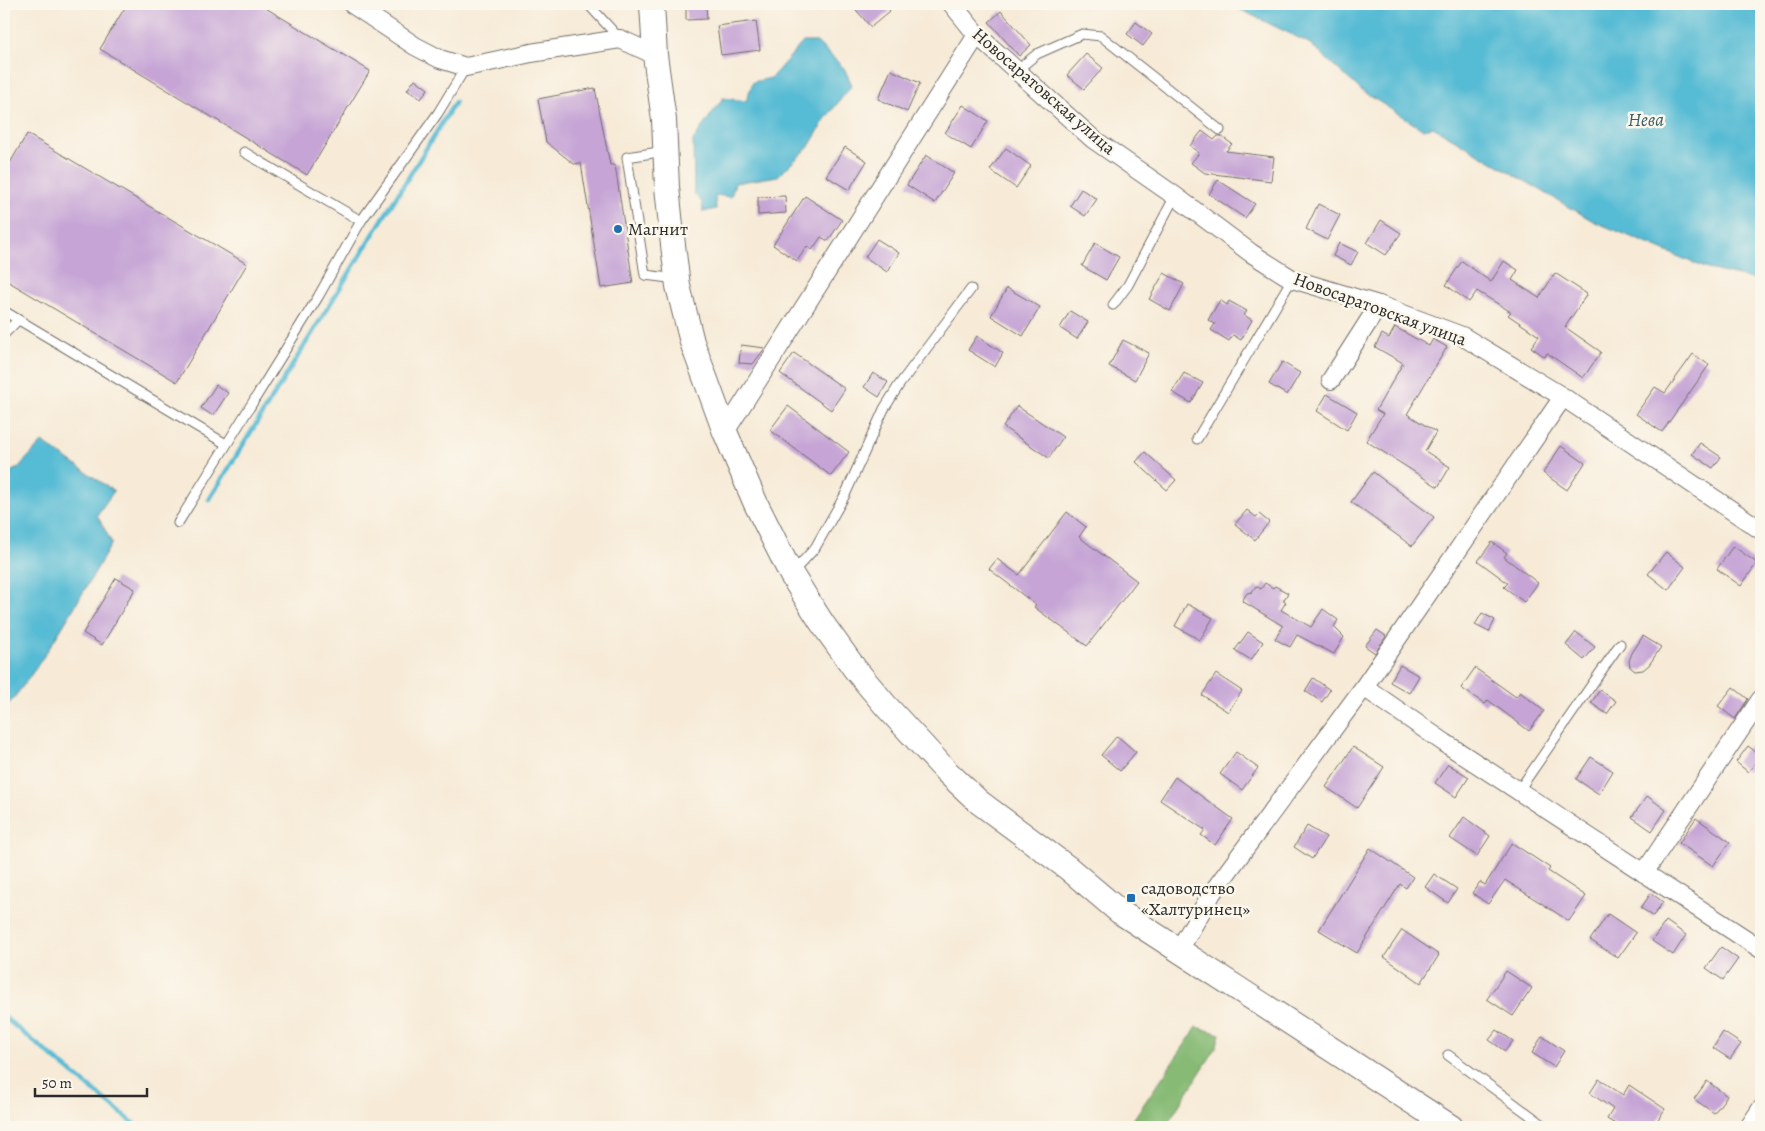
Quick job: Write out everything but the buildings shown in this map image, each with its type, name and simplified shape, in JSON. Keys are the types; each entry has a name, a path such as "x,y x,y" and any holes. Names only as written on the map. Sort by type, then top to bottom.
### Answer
{"main road":[{"path":"652,4 655,54 664,120 668,202 677,279 692,342 725,432 756,504 791,574 822,623 855,669 916,740 979,802 1068,868 1120,912 1451,1127"}],"street":[{"path":"352,4 415,46 440,59 466,67 531,53 620,39 655,54"},
{"name":"Новосаратовская улица","path":"952,4 977,35 1093,139 1175,196 1251,253 1292,279 1379,305 1462,336 1563,397 1761,530"},
{"path":"725,432 977,35"},
{"path":"1331,380 1379,305"},
{"path":"1179,950 1212,892 1364,687 1563,397"},
{"path":"1364,687 1445,743 1761,949"},
{"path":"1644,873 1761,699"},
{"path":"1748,1127 1761,1109"}],"lane":[{"path":"588,4 620,39"},
{"path":"1016,70 1038,54 1082,34 1101,36 1220,130"},
{"path":"178,523 318,296 361,221 438,113 466,67"},
{"path":"665,151 627,157 645,275 677,279"},
{"path":"244,152 361,221"},
{"path":"1113,305 1128,285 1175,196"},
{"path":"1197,438 1292,279"},
{"path":"791,574 814,548 823,533 845,494 884,409 899,385 971,289"},
{"path":"4,311 226,444"},
{"path":"4,334 18,320"},
{"path":"1519,790 1620,644"},
{"path":"1448,1055 1546,1127"}],"green space":[{"path":"1197,1027 1220,1034 1216,1048 1165,1127 1128,1127"}],"water":[{"name":"Нева","path":"1229,4 1761,4 1761,281 1708,269 1593,221 1433,127 1422,129 1362,91 1309,43"},
{"path":"803,42 817,42 844,68 852,85 826,118 808,148 778,176 735,183 731,197 715,195 716,209 703,212 702,202 694,194 693,140 723,98 746,101 753,82 771,78"},
{"path":"42,442 114,491 97,515 112,543 48,650 20,691 4,710 4,475 18,468"}],"waterway":[{"path":"209,500 455,102"},
{"path":"4,1017 138,1127"}],"place":[{"name":"Магнит","path":"618,229"},
{"name":"садоводство «Халтуринец»","path":"1131,898"}]}
